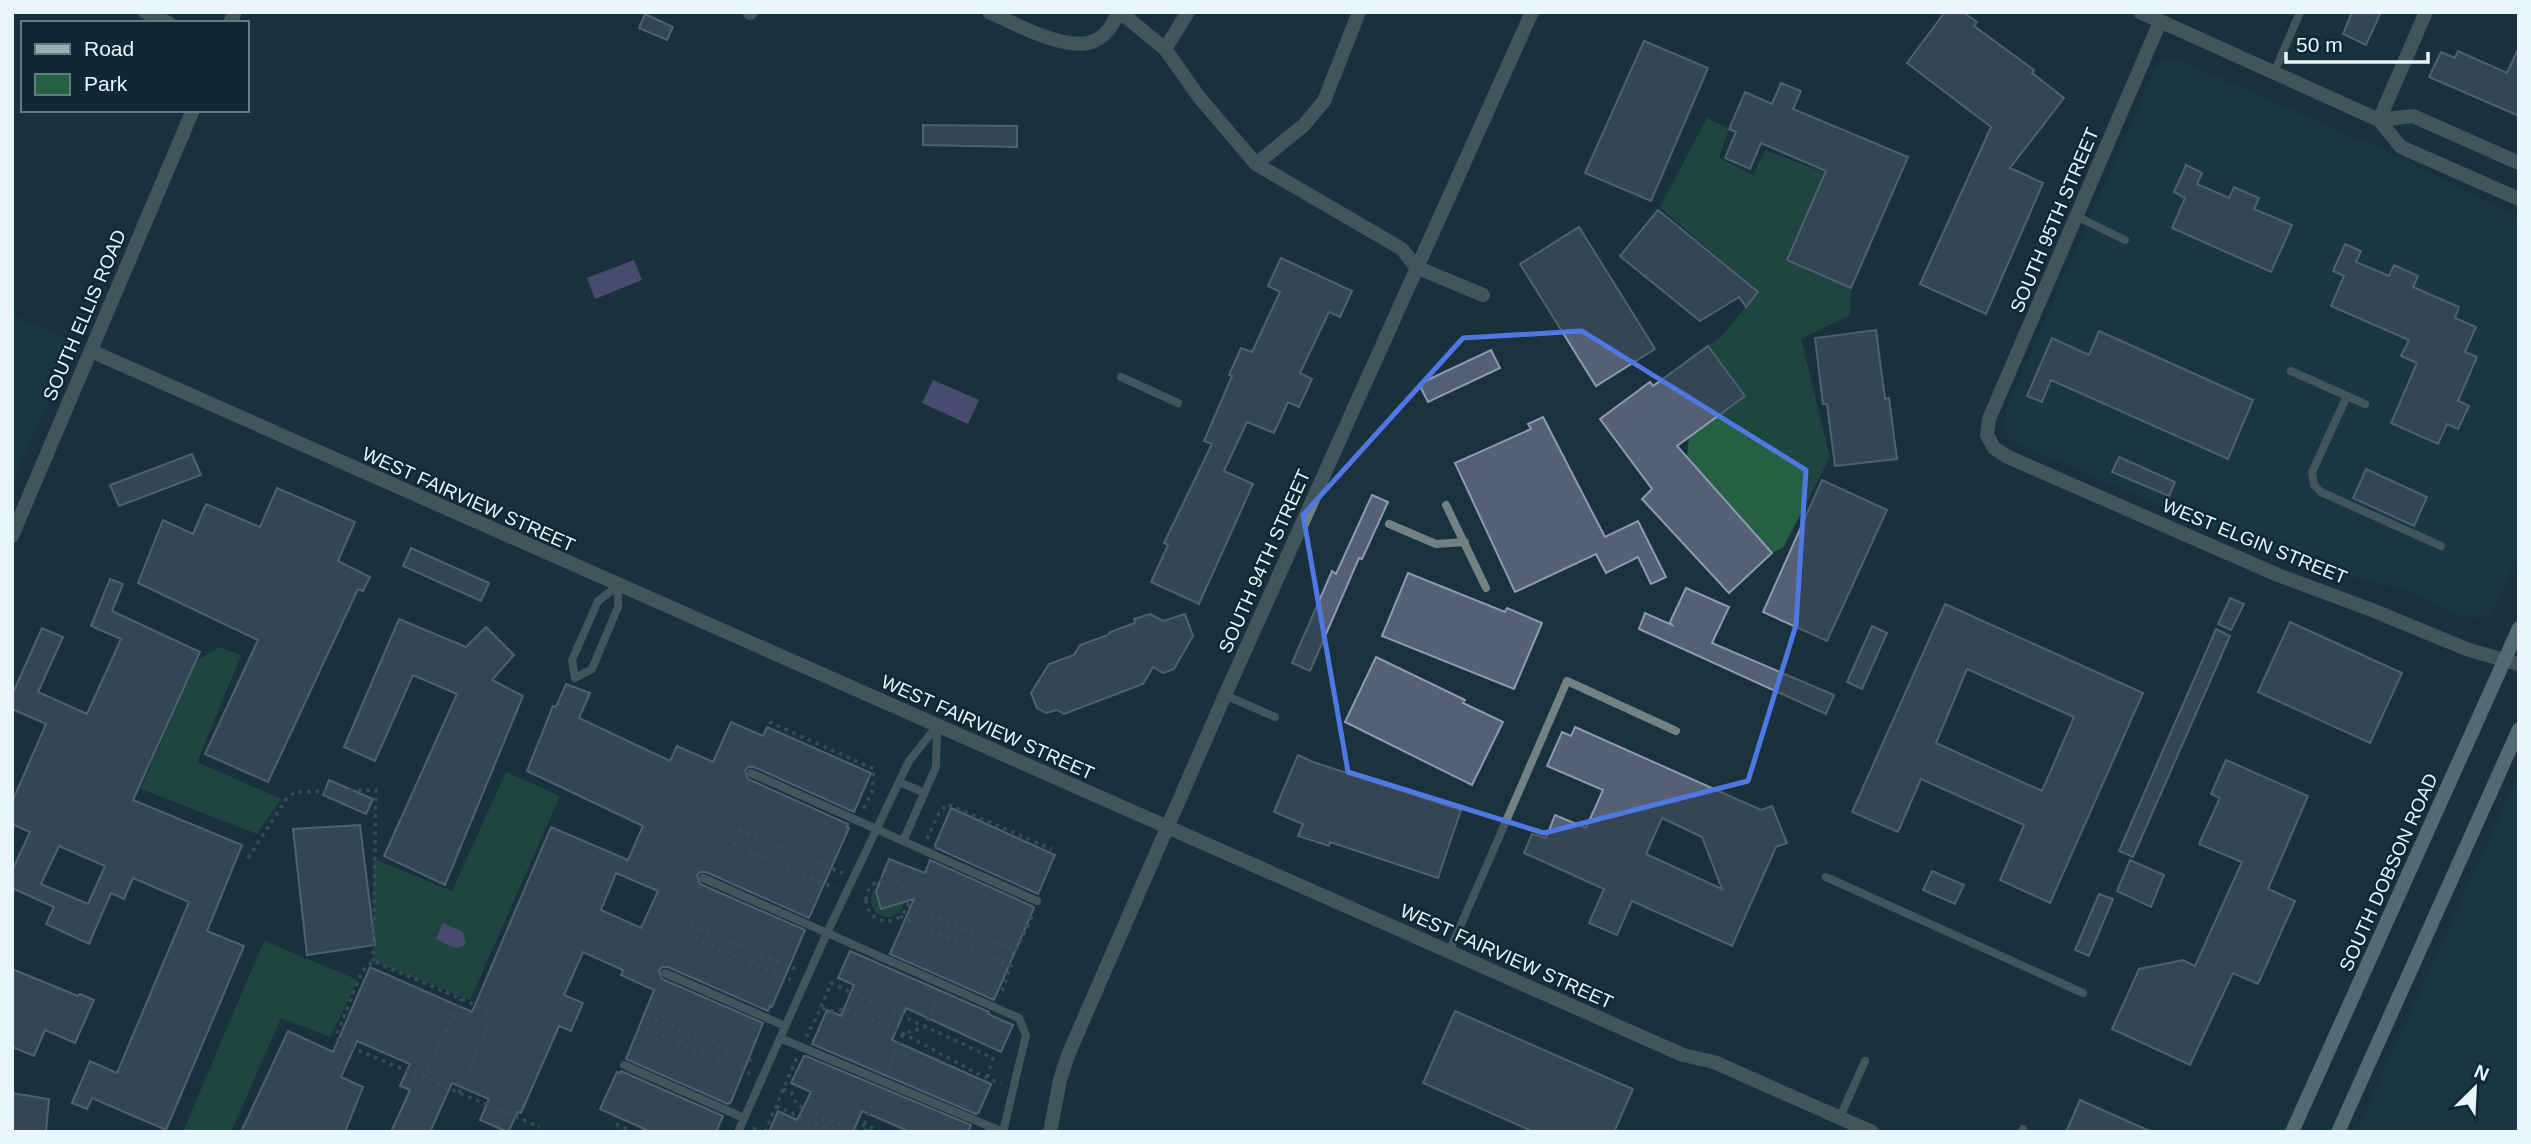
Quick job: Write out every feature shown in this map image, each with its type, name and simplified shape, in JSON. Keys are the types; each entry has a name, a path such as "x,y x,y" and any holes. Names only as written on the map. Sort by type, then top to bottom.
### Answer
{"main road":[{"name":"SOUTH DOBSON ROAD","path":"2292,1132 2519,628"},
{"path":"2338,1132 2519,729"}],"street":[{"path":"145,12 165,21"},
{"path":"989,12 1048,38 1073,45 1093,42 1108,31 1120,12 1166,49 1199,97 1256,164 1402,249 1416,267 1483,295"},
{"path":"1166,49 1188,12"},
{"path":"1256,164 1304,125 1324,101 1359,12"},
{"name":"SOUTH 94TH STREET","path":"1050,1132 1068,1055 1225,695 1532,12"},
{"path":"2140,12 2167,20 2274,73 2379,120 2401,147 2519,199"},
{"path":"2379,120 2426,12"},
{"name":"SOUTH 95TH STREET","path":"1987,435 1989,419 2076,216 2167,20"},
{"name":"SOUTH ELLIS ROAD","path":"12,536 192,112"},
{"path":"2379,120 2413,116 2519,163"},
{"name":"WEST FAIRVIEW STREET","path":"91,351 1682,1055 1714,1062 1872,1132"},
{"name":"WEST ELGIN STREET","path":"1987,435 1994,448 2008,457 2258,566 2469,650 2519,664"}],"lane":[{"path":"2274,73 2300,12"},
{"path":"2076,216 2125,240"},
{"path":"2291,371 2365,404"},
{"path":"1121,377 1178,402"},
{"path":"2347,396 2312,472 2314,485 2320,492 2441,546"},
{"path":"1446,505 1486,588"},
{"path":"1389,524 1436,544 1465,542"},
{"path":"618,586 618,607 592,669 575,678 572,660 598,601 618,586"},
{"path":"1449,952 1567,681 1676,731"},
{"path":"1225,695 1275,717"},
{"path":"738,1132 803,985 909,761 937,726"},
{"path":"903,841 936,767 937,726"},
{"path":"751,773 1037,901"},
{"path":"899,782 925,793"},
{"path":"1826,877 2083,993"},
{"path":"703,878 1019,1018 1027,1035 1003,1132 780,1038"},
{"path":"665,972 785,1026"},
{"path":"1840,1117 1866,1061"},
{"path":"624,1065 744,1118"}],"path":[{"path":"769,722 874,769 872,792 858,821"},
{"path":"248,858 275,814 287,798 296,792 376,790 373,961 362,971 336,1036 341,1043 540,1127"},
{"path":"922,850 937,816 947,804 1052,849"},
{"path":"738,830 853,877"},
{"path":"725,841 846,893"},
{"path":"883,879 897,881 906,891 907,905 900,916 888,921 881,920 870,912 866,899 871,886 883,879"},
{"path":"907,905 1016,951 1036,909 1037,901"},
{"path":"900,916 1011,966 996,1008"},
{"path":"690,925 808,975"},
{"path":"687,935 803,985"},
{"path":"373,961 494,1013 459,1093"},
{"path":"765,1132 831,983 992,1058 987,1079"},
{"path":"783,1089 793,1093 797,1105 856,1132 864,1125 903,1034 925,1027 944,985"},
{"path":"425,1078 461,999"},
{"path":"821,1008 832,1011 846,1009 903,1034 987,1079 1014,1087"},
{"path":"648,1016 767,1068"},
{"path":"646,1029 761,1079"},
{"path":"776,1105 834,1132"},
{"path":"616,1124 633,1132"},
{"path":"864,1125 866,1132"},
{"path":"864,1125 881,1132"}],"highlighted area":[{"path":"1582,331 1806,470 1796,625 1748,781 1544,833 1348,772 1303,515 1463,338"}],"shaded area":[{"path":"2172,57 2399,157 2519,219 2519,553 2497,603 2489,613 2480,618 2465,617 2402,589 2282,559 2012,441 2008,435 2004,425 2006,408 2156,67"},
{"path":"634,260 642,280 595,299 587,278"},
{"path":"12,315 74,342 12,484"},
{"path":"933,380 979,400 968,424 922,403"},
{"path":"2519,773 2519,1132 2356,1132"},
{"path":"443,923 463,932 466,944 455,947 436,939"}],"green space":[{"path":"1707,118 1729,129 1719,158 1753,175 1765,150 1825,173 1787,260 1851,288 1850,315 1801,339 1830,457 1783,548 1772,553 1687,457 1689,437 1745,396 1708,346 1720,338 1758,292 1660,207"},
{"path":"219,647 241,655 197,762 281,799 257,834 141,789 196,661"},
{"path":"506,772 560,796 470,1000 373,961 374,859 452,891"},
{"path":"880,885 905,898 898,913 885,917 874,909 871,902 872,892"},
{"path":"264,941 358,980 330,1037 281,1018 231,1132 183,1132"}],"building":[{"path":"1945,12 1963,12 1977,22 1974,26 2034,70 2032,73 2064,98 2010,168 2043,183 1986,314 1920,284 1991,127 1907,63"},
{"path":"2352,12 2381,12 2366,45 2343,34"},
{"path":"645,14 673,27 667,40 639,28"},
{"path":"1644,41 1708,68 1651,201 1585,173"},
{"path":"2519,47 2519,116 2429,77 2441,52 2455,58 2458,51 2507,73"},
{"path":"1781,83 1801,91 1793,109 1908,157 1851,288 1787,260 1826,171 1761,143 1750,169 1725,158 1736,132 1729,129 1745,92 1772,104"},
{"path":"923,125 1017,126 1017,147 923,145"},
{"path":"2186,165 2202,173 2197,184 2229,198 2234,187 2259,198 2254,209 2292,225 2271,272 2172,228 2185,198 2174,192"},
{"path":"1658,210 1758,292 1746,307 1739,297 1700,321 1620,256"},
{"path":"1579,227 1655,349 1596,386 1520,264"},
{"path":"2345,244 2361,251 2356,262 2389,276 2394,265 2418,276 2413,287 2459,307 2455,318 2476,327 2465,352 2477,357 2458,401 2469,406 2458,429 2447,424 2438,444 2391,423 2417,363 2401,356 2409,340 2331,306 2344,276 2333,271"},
{"path":"1281,258 1352,291 1340,317 1329,312 1300,373 1312,379 1299,407 1288,402 1274,433 1247,422 1224,471 1253,484 1199,604 1151,582 1168,545 1164,543 1212,444 1204,441 1241,348 1252,352 1280,292 1268,286"},
{"path":"1876,330 1885,399 1889,398 1897,459 1835,466 1827,404 1823,404 1815,338"},
{"path":"2099,331 2253,400 2228,459 2051,380 2042,402 2027,396 2052,338 2089,355"},
{"path":"1708,346 1745,396 1677,446 1772,553 1729,593 1642,499 1652,489 1600,419 1650,382 1653,386"},
{"path":"1491,350 1500,368 1428,402 1419,384"},
{"path":"1543,417 1605,537 1638,521 1666,577 1651,584 1638,557 1606,573 1596,554 1515,592 1455,463 1531,429 1528,424"},
{"path":"192,454 201,475 119,506 110,485"},
{"path":"2119,457 2175,482 2169,496 2112,472"},
{"path":"2366,469 2427,497 2414,526 2353,498"},
{"path":"1822,480 1887,510 1827,641 1763,612"},
{"path":"277,488 355,522 338,561 370,577 363,591 358,589 268,782 205,754 258,640 138,583 163,520 193,534 206,504 260,527"},
{"path":"1372,495 1388,502 1362,559 1359,558 1310,671 1292,663 1332,571 1336,574"},
{"path":"411,548 489,583 481,601 403,566"},
{"path":"1408,573 1505,612 1507,608 1542,623 1514,689 1382,636"},
{"path":"110,579 123,584 112,611 200,652 133,800 242,845 207,931 244,946 166,1130 92,1098 87,1109 72,1103 90,1061 117,1073 189,902 133,878 124,899 111,893 89,944 46,924 54,907 12,888 12,871 30,832 12,824 12,802 46,724 12,709 12,695 42,628 63,637 38,692 87,714 121,639 91,626","holes":["59,846 105,866 88,904 41,884"]},
{"path":"1686,588 1729,607 1712,643 1834,695 1826,714 1639,629 1645,613 1672,625 1670,622"},
{"path":"2230,598 2244,604 2231,630 2218,624"},
{"path":"1945,604 2143,693 2050,903 2000,880 2024,825 1921,779 1898,832 1852,812","holes":["1967,669 2074,717 2042,791 1936,743"]},
{"path":"1150,614 1163,621 1185,614 1193,636 1174,669 1163,673 1153,667 1143,684 1064,714 1057,710 1046,713 1037,708 1031,693 1049,664 1074,655 1080,645 1108,635 1135,623 1134,619"},
{"path":"399,619 466,647 486,627 514,655 492,680 523,696 445,885 384,856 457,694 413,675 375,761 344,747"},
{"path":"2290,622 2402,673 2370,743 2258,692"},
{"path":"1872,626 1887,633 1862,689 1847,682"},
{"path":"2216,629 2230,636 2133,857 2119,851"},
{"path":"1376,657 1465,700 1463,703 1503,722 1472,785 1345,722"},
{"path":"566,684 590,693 579,718 670,761 677,746 713,762 731,722 763,736 767,727 871,773 854,812 754,767 748,767 745,771 748,779 848,824 849,828 809,918 706,872 700,872 697,876 700,884 805,930 768,1011 668,967 662,967 659,971 662,979 763,1023 731,1102 728,1104 626,1059 654,990 621,975 623,970 583,952 564,995 583,1003 571,1031 559,1026 521,1113 518,1112 508,1132 480,1120 489,1099 452,1083 430,1132 391,1132 410,1090 400,1086 410,1064 357,1041 341,1077 363,1087 345,1132 241,1132 288,1031 333,1052 370,967 472,1012 551,827 628,860 643,826 527,771 553,706 556,707","holes":["616,873 658,891 641,928 601,910"]},
{"path":"1575,727 1761,810 1772,806 1787,843 1776,847 1732,946 1632,901 1617,935 1589,923 1604,889 1524,853 1532,834 1546,838 1555,815 1586,828 1603,790 1547,766 1562,732 1571,736","holes":["1662,818 1702,837 1722,889 1646,854"]},
{"path":"1298,755 1461,810 1438,878 1330,842 1329,846 1298,836 1303,824 1274,812"},
{"path":"2226,760 2308,796 2268,889 2295,901 2258,984 2233,973 2190,1065 2112,1029 2139,969 2183,960 2195,966 2242,862 2199,844 2220,798 2211,794"},
{"path":"329,780 373,799 366,814 323,795"},
{"path":"951,808 1055,855 1038,894 936,848"},
{"path":"360,825 375,945 307,955 293,829"},
{"path":"889,859 925,873 930,860 1034,908 994,1000 890,954 914,899 881,909 876,891"},
{"path":"2130,860 2164,875 2151,907 2117,891"},
{"path":"1932,871 1964,885 1955,904 1923,890"},
{"path":"2099,894 2113,899 2089,956 2075,950"},
{"path":"850,951 1013,1025 1001,1052 906,1008 892,1040 991,1084 979,1112 976,1114 812,1044 827,1010 841,1016 854,985 838,978"},
{"path":"12,969 94,1000 75,1043 45,1030 34,1056 12,1047"},
{"path":"1455,1011 1633,1089 1614,1132 1534,1132 1423,1083"},
{"path":"804,1056 971,1125 968,1132 910,1132 862,1111 853,1132 769,1132 778,1111 797,1120 811,1092 791,1083"},
{"path":"621,1071 723,1116 716,1132 651,1132 600,1109 617,1072"},
{"path":"12,1093 49,1099 46,1132 12,1132"},
{"path":"2080,1100 2152,1132 2066,1132"}]}
